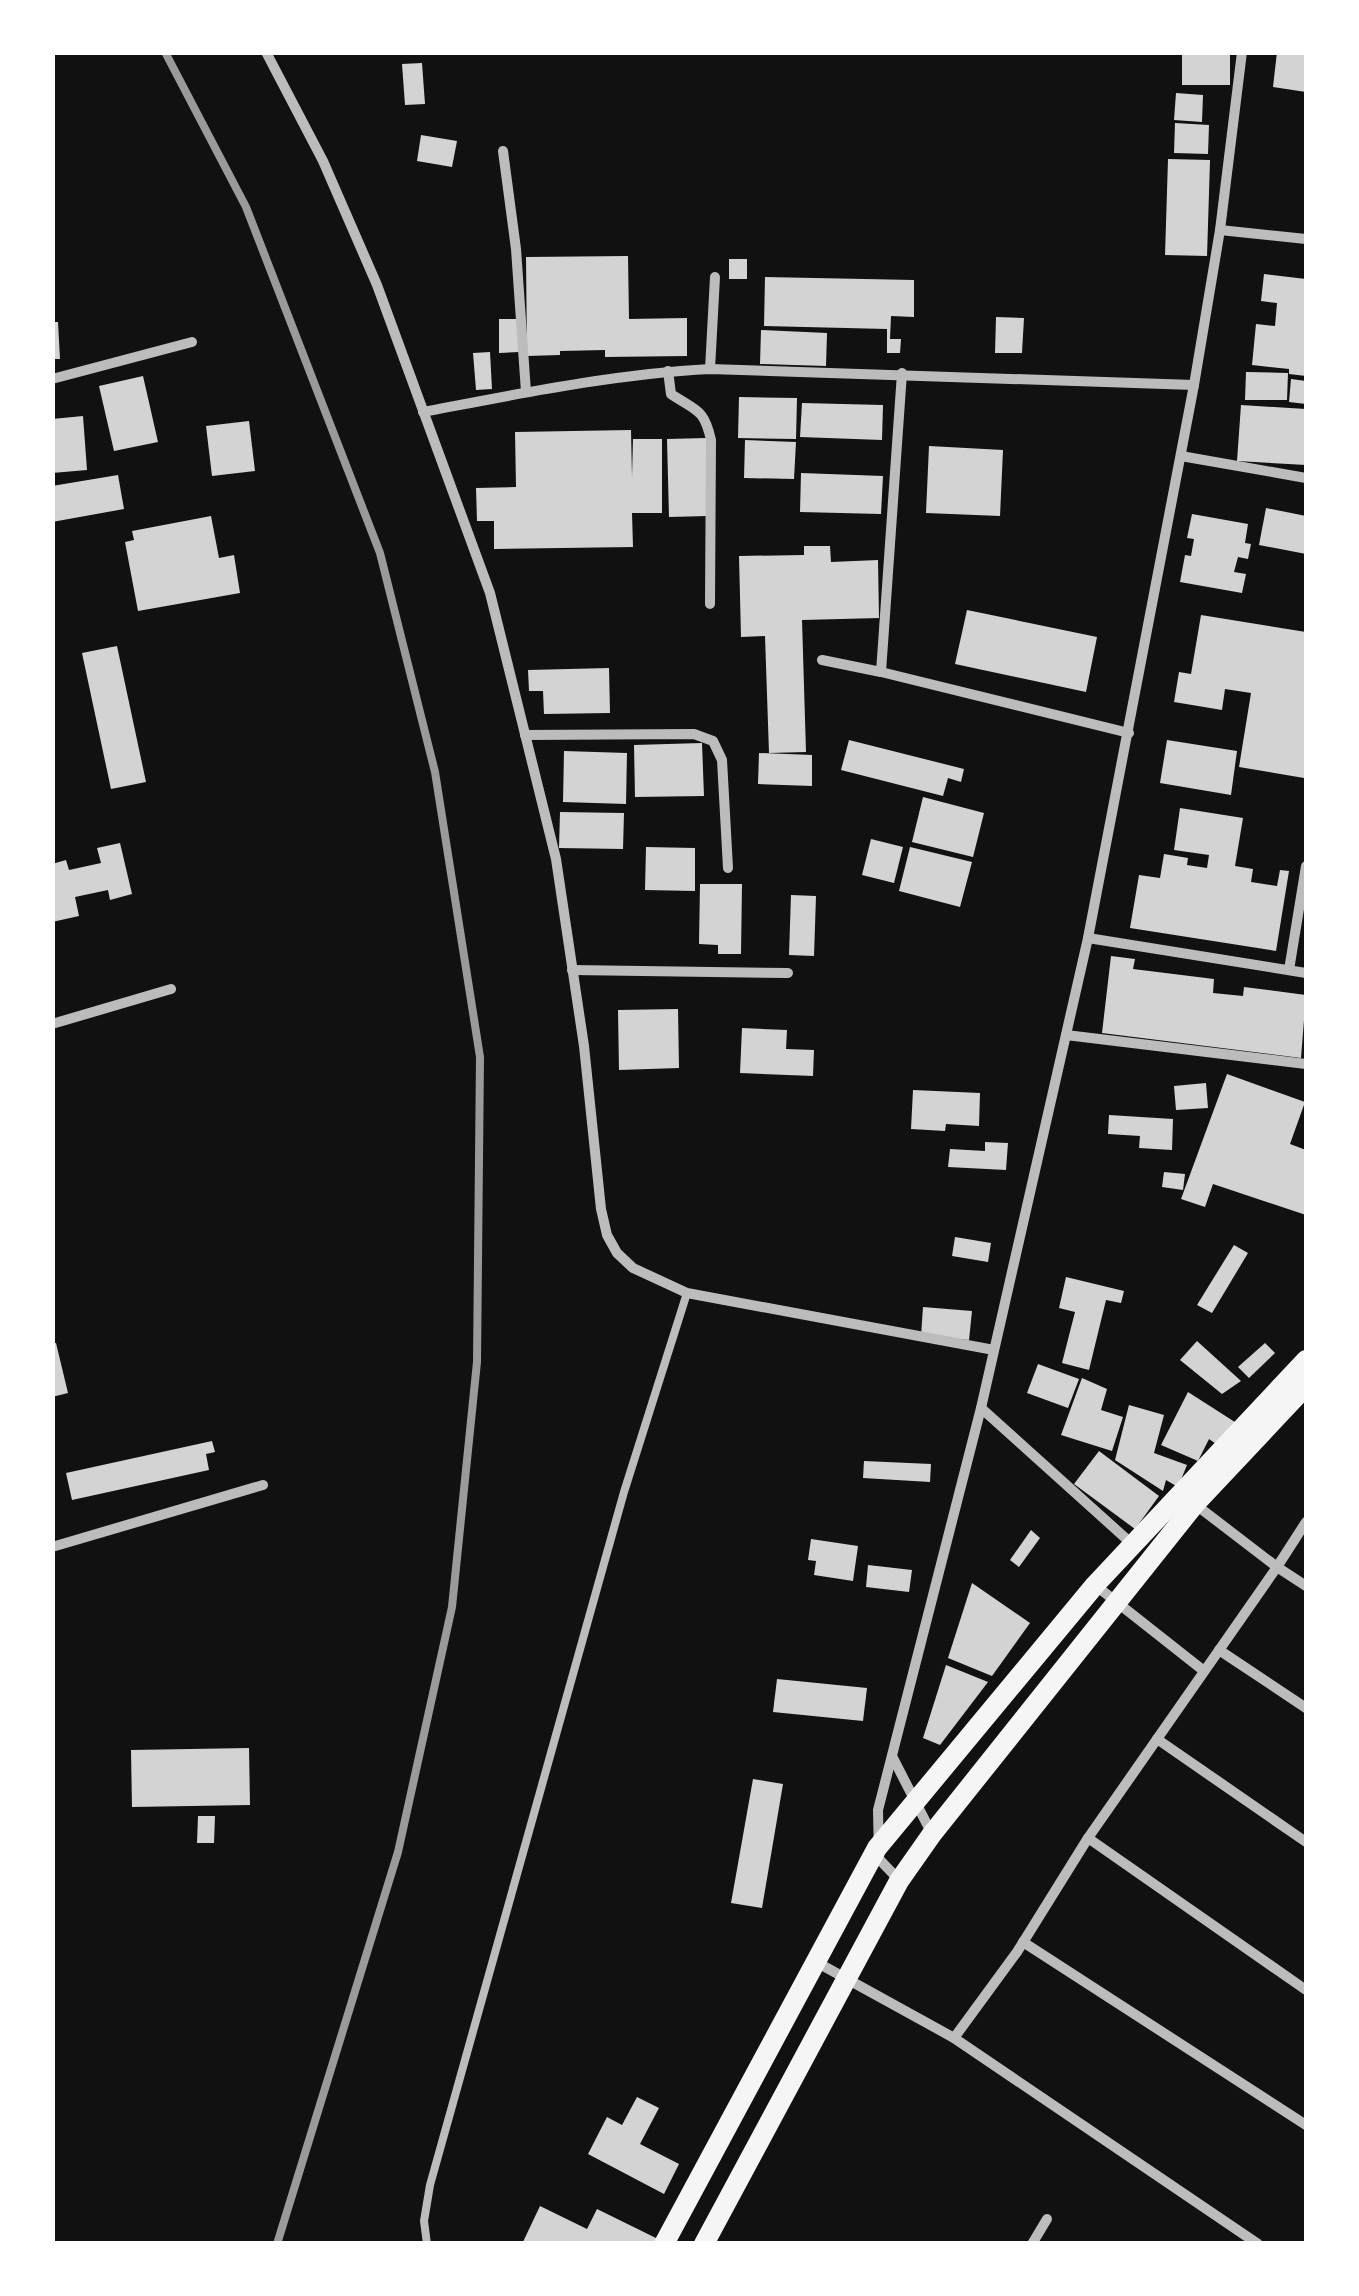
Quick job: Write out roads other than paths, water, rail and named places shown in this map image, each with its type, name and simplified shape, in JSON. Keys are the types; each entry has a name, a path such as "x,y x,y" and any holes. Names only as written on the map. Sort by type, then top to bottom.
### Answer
{"main road":[{"path":"664,2244 877,1848 1095,1585 1306,1360"},
{"path":"704,2244 900,1881 932,1834 1114,1601 1195,1504 1306,1386"}],"street":[{"path":"266,52 323,161 377,285 490,592 556,859 584,1046 600,1209 616,1254 633,1268 687,1293 994,1350"},
{"path":"900,1881 882,1864 877,1848 878,1810 994,1350 1088,938 1194,385 1220,230 1242,52"},
{"path":"503,151 516,249 526,392"},
{"path":"1220,230 1306,240"},
{"path":"710,369 715,277"},
{"path":"52,380 192,342"},
{"path":"424,412 526,392 668,371 710,369 1194,385"},
{"path":"668,371 672,394 700,410 709,430 710,604"},
{"path":"881,672 902,374"},
{"path":"1181,456 1306,478"},
{"path":"822,660 1130,733"},
{"path":"525,735 694,734 713,741 722,760 728,868"},
{"path":"1288,970 1306,866"},
{"path":"1088,938 1306,972"},
{"path":"572,970 788,973"},
{"path":"52,1024 171,989"},
{"path":"1066,1035 1306,1064"},
{"path":"980,1408 1132,1544"},
{"path":"52,1547 263,1485"},
{"path":"1195,1504 1306,1586"},
{"path":"954,2038 1306,1522"},
{"path":"1095,1585 1204,1671"},
{"path":"1219,1650 1306,1708"},
{"path":"1157,1739 1306,1842"},
{"path":"891,1755 932,1834"},
{"path":"1088,1838 1306,1990"},
{"path":"1023,1942 1306,2125"},
{"path":"818,1963 954,2038 1258,2244"},
{"path":"1032,2244 1047,2219"}],"lane":[{"path":"427,2244 424,2221 430,2185 624,1492 687,1293"}],"railway":[{"path":"165,52 246,207 380,553 435,772 480,1057 477,1362 452,1607 398,1852 277,2244"}]}
